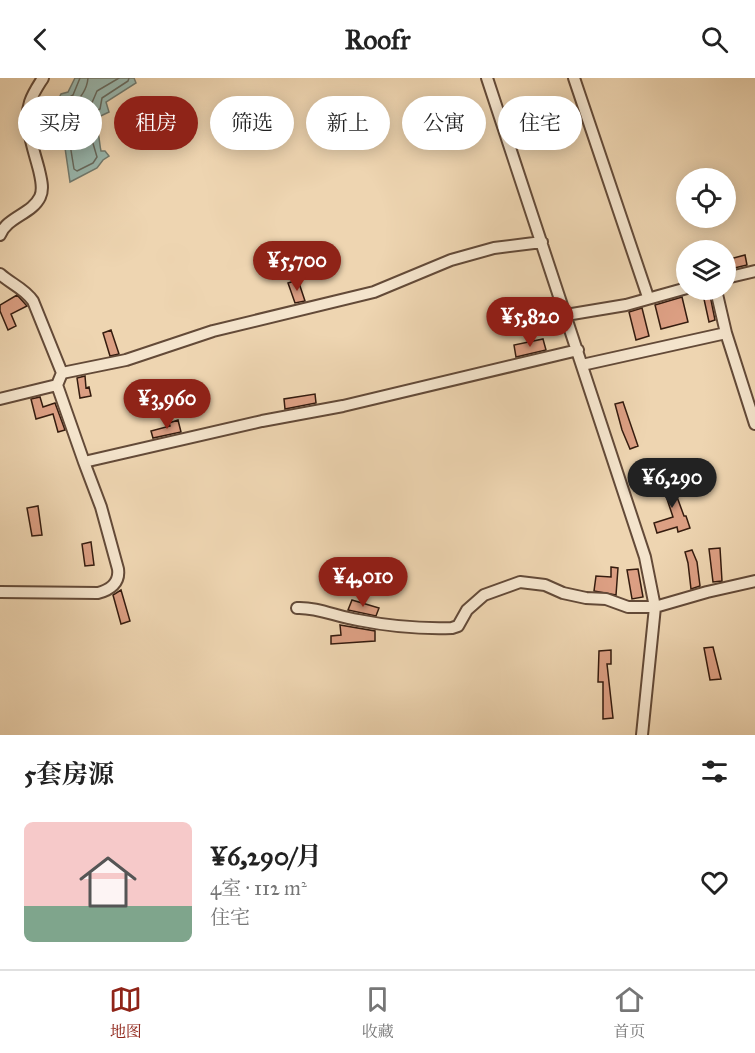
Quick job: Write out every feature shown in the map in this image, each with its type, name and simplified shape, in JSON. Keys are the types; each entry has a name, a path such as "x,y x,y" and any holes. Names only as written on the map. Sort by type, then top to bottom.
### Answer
{"street":[{"path":"0,235 10,221 39,199 42,186 28,113 29,104 43,78"},
{"path":"487,78 645,557 655,607 642,735"},
{"path":"574,78 648,297"},
{"path":"62,373 126,360 213,332 374,292 451,260 494,248 542,242"},
{"path":"736,276 755,271"},
{"path":"0,274 26,291 33,301 62,373 57,385 101,507 118,569 117,579 107,591 98,593 0,592"},
{"path":"566,315 626,305 676,291"},
{"path":"718,300 726,333 755,424"},
{"path":"582,365 726,333"},
{"path":"84,462 262,421 343,406 578,350"},
{"path":"0,399 57,385"},
{"path":"297,608 315,609 369,622 452,628 458,626 467,610 484,596 520,582 529,582 586,598 606,599 628,607 655,607 755,581"}],"water":[{"path":"75,78 134,78 136,83 106,102 109,112 102,115 102,96 60,96 68,92"},
{"path":"65,150 101,150 109,156 97,168 70,182"}],"building":[{"path":"745,255 747,265 736,268 736,257"},
{"path":"298,280 305,301 295,303 288,283"},
{"path":"17,295 27,306 11,314 16,326 8,330 0,311 0,305"},
{"path":"676,299 683,300 688,322 661,329 655,305"},
{"path":"704,300 711,300 715,320 709,322"},
{"path":"642,308 649,336 636,340 629,312"},
{"path":"111,330 119,354 110,356 103,333"},
{"path":"543,339 546,350 516,357 514,345"},
{"path":"85,376 86,388 89,387 91,396 80,398 77,378"},
{"path":"315,394 316,403 285,409 284,399"},
{"path":"40,397 43,407 55,403 65,430 58,432 53,414 36,419 31,399"},
{"path":"623,402 638,446 630,449 615,404"},
{"path":"178,420 181,432 153,438 151,431 170,426 169,423"},
{"path":"669,475 690,528 678,532 677,527 657,533 654,523 673,517 662,484 659,485 657,479"},
{"path":"38,506 42,535 32,536 27,508"},
{"path":"91,542 94,565 85,566 82,544"},
{"path":"720,548 722,581 713,582 709,549"},
{"path":"692,550 697,562 700,586 691,589 685,552"},
{"path":"611,567 618,568 616,595 594,591 596,576 611,577"},
{"path":"638,569 643,597 632,599 627,570"},
{"path":"121,590 130,621 121,624 113,595"},
{"path":"352,600 379,608 376,616 348,610"},
{"path":"340,625 375,631 375,641 331,644 331,636 341,635"},
{"path":"713,647 721,679 710,680 704,648"},
{"path":"611,650 611,664 607,664 613,718 603,719 603,682 598,682 599,651"}]}
